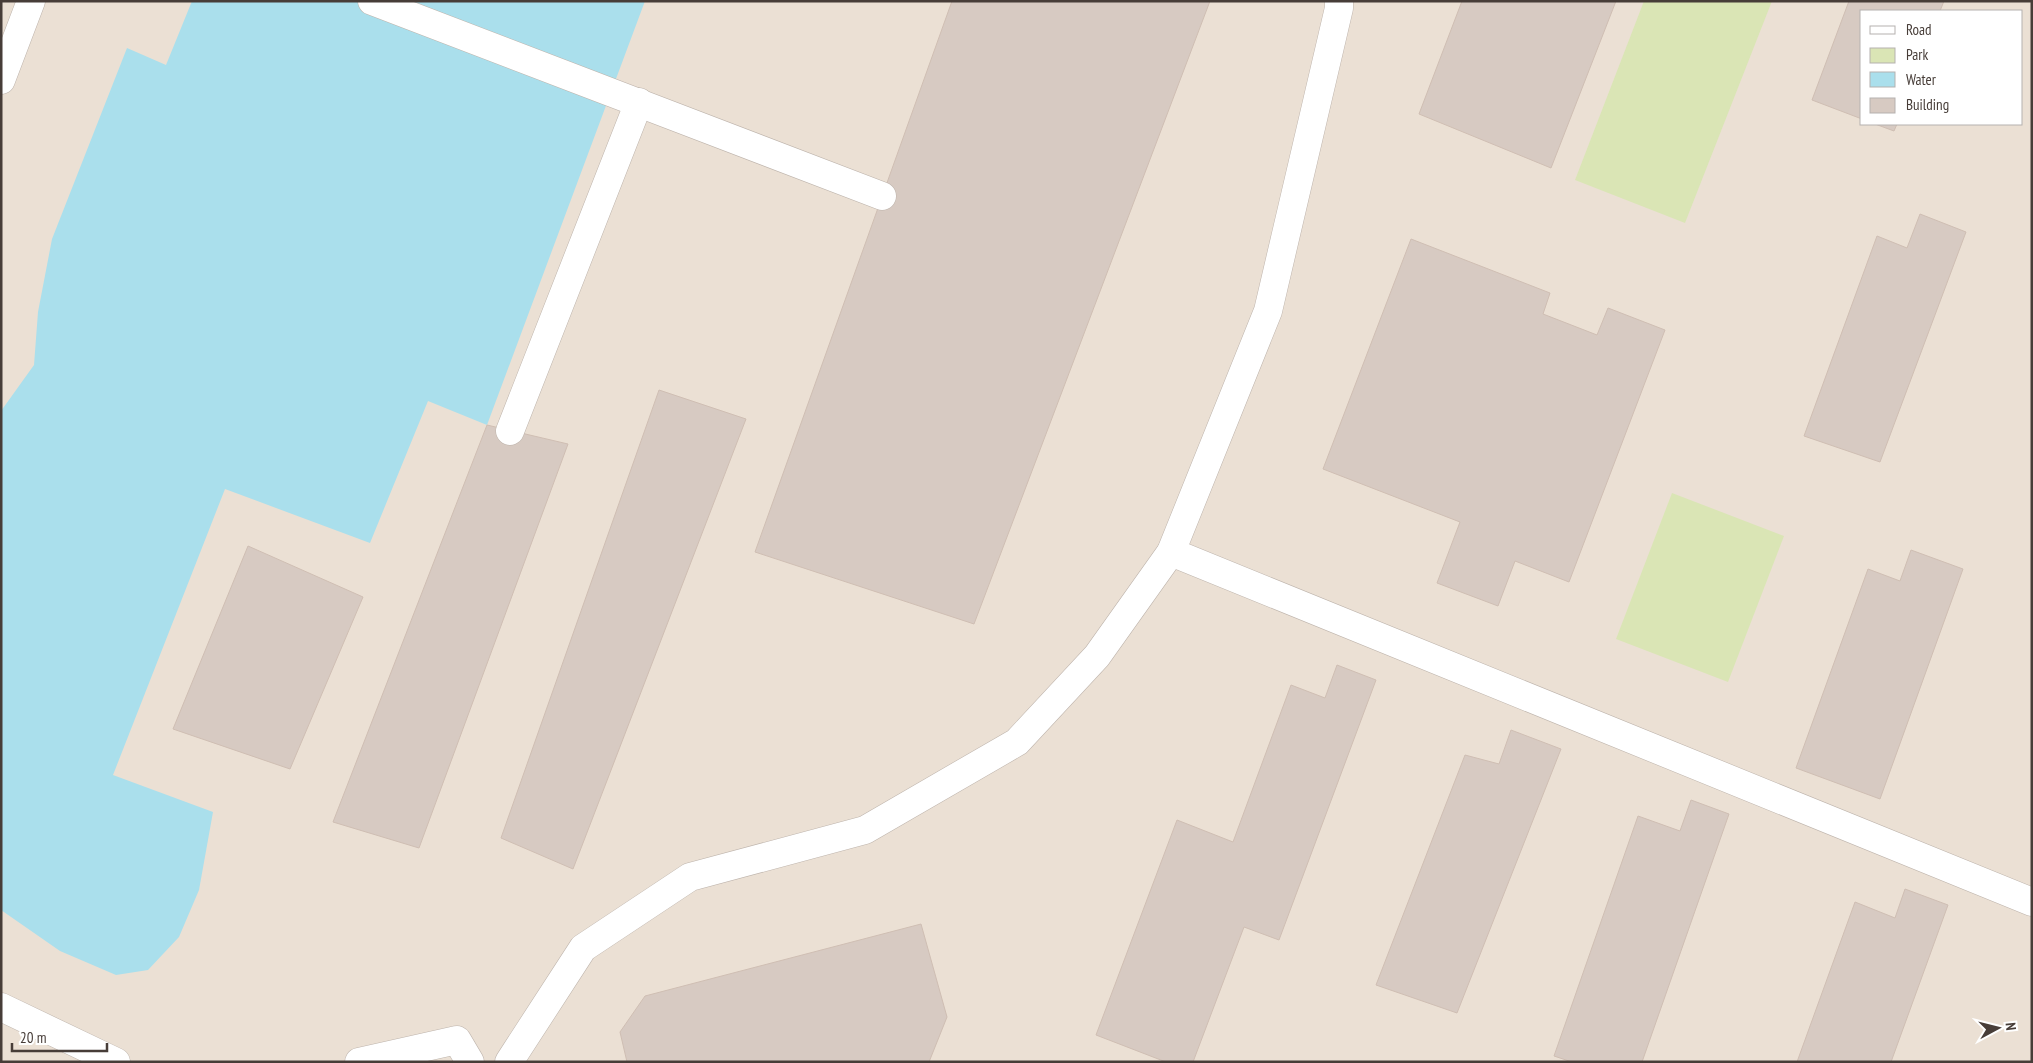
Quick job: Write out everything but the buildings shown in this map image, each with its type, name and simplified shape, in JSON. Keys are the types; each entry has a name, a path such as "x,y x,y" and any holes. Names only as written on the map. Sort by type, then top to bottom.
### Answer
{"street":[{"path":"1,80 31,1"},
{"path":"372,1 882,196"},
{"path":"509,1062 583,948 690,877 865,830 1017,742 1097,656 1171,552 1268,311 1339,8 1339,1"},
{"path":"510,430 639,102"},
{"path":"1171,552 2032,902"},
{"path":"1,1007 116,1062"},
{"path":"359,1062 457,1040 470,1062"}],"shaded area":[{"path":"1,1 2032,1 2032,1062 1,1062"}],"green space":[{"path":"1644,1 1772,1 1685,223 1575,180"},
{"path":"1672,493 1784,536 1728,682 1616,639"}],"water":[{"path":"192,1 645,1 487,425 428,401 370,543 225,489 113,775 213,812 199,890 179,937 148,970 116,975 60,951 1,910 1,411 34,365 38,312 52,239 127,48 166,65"}]}
